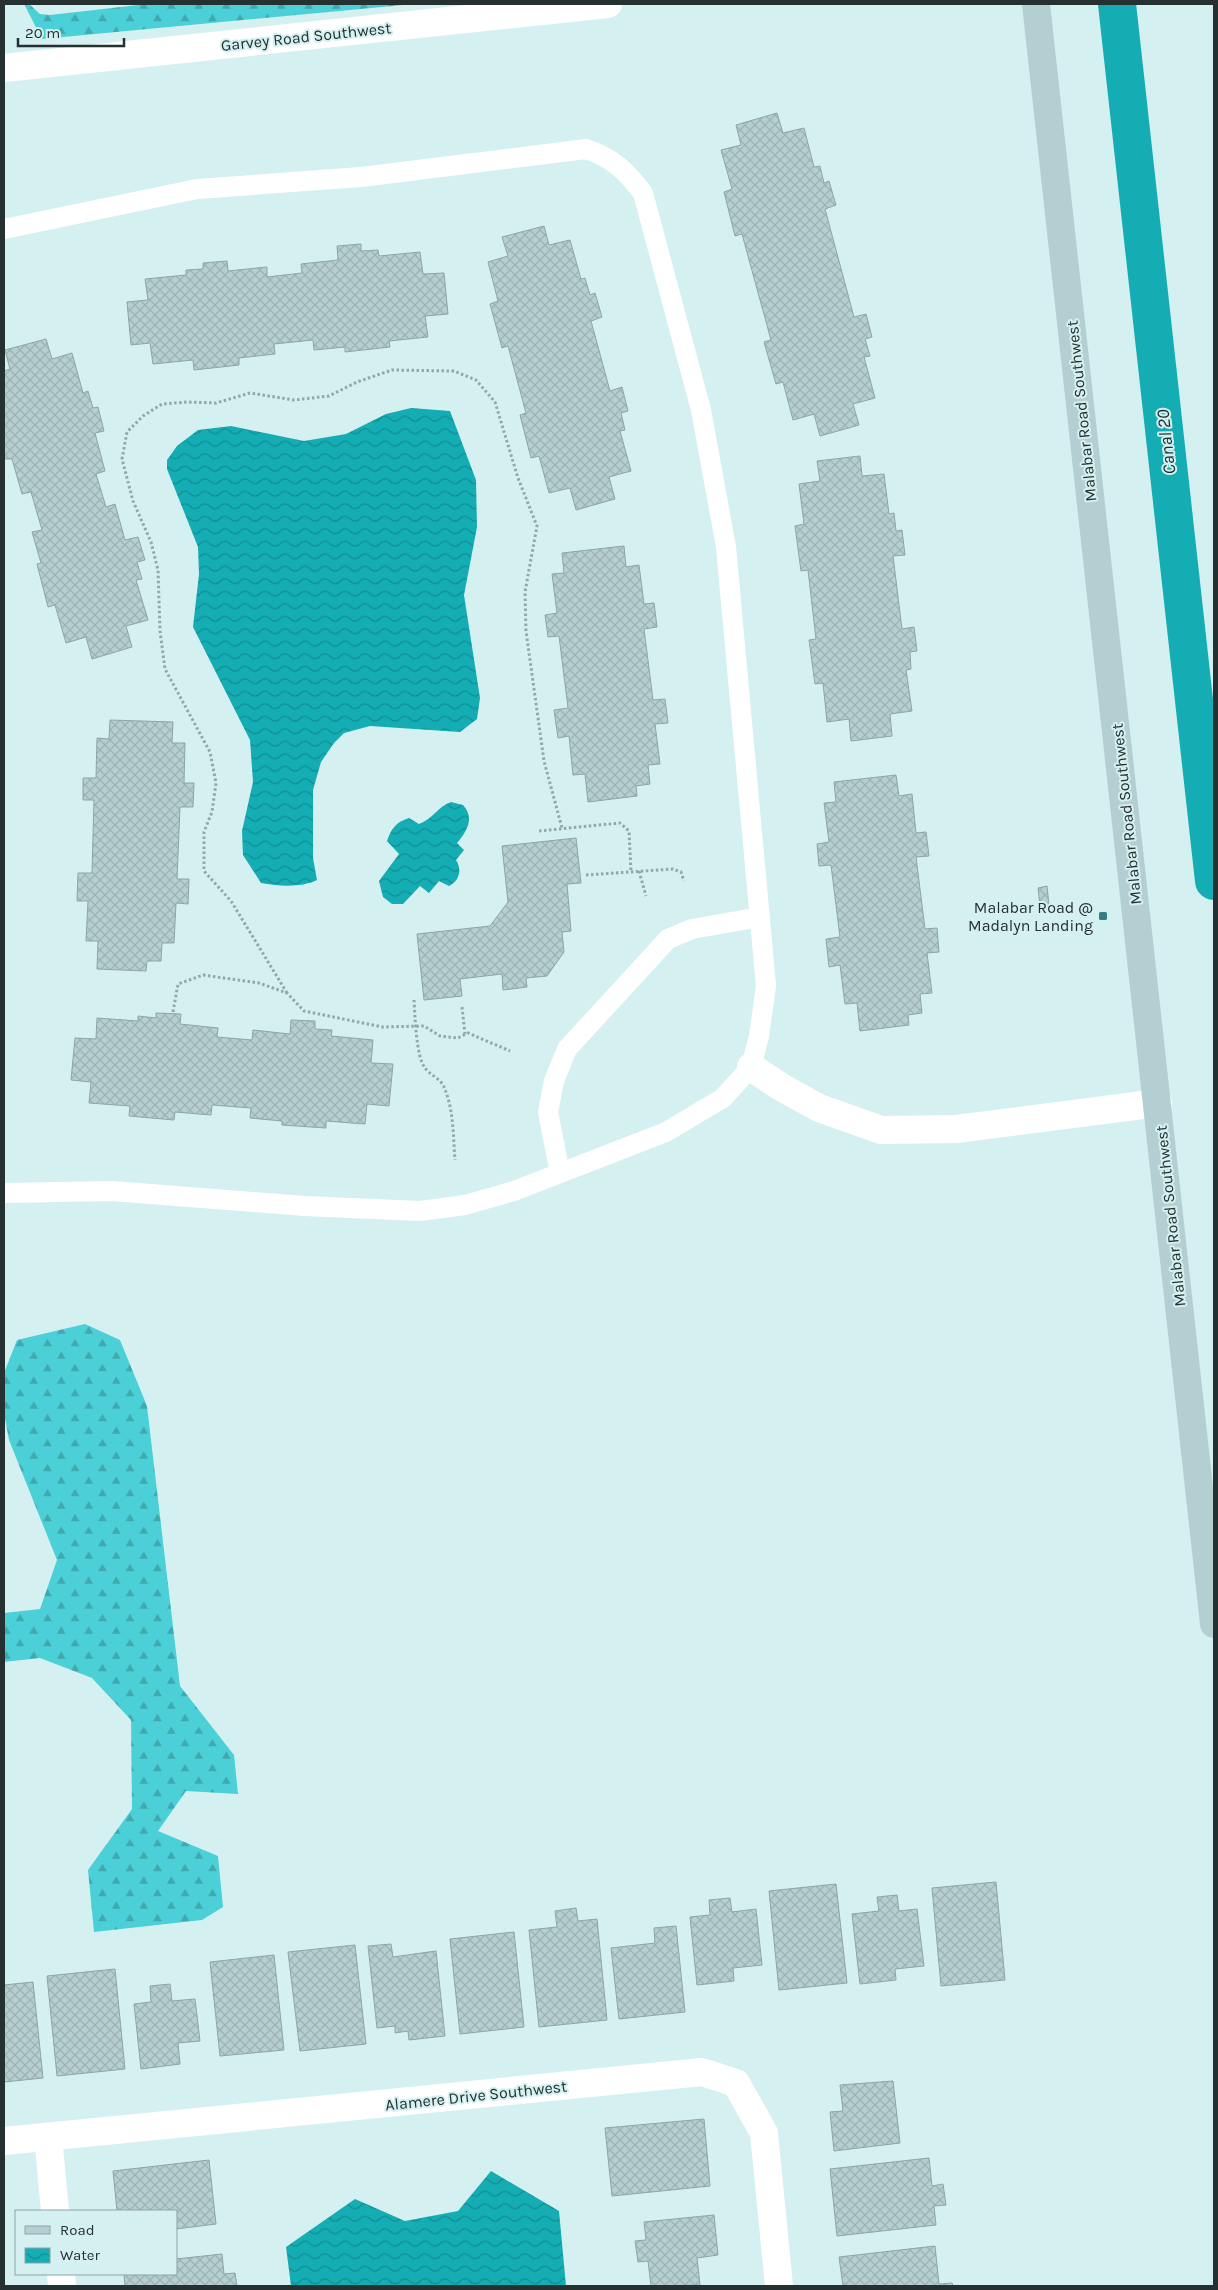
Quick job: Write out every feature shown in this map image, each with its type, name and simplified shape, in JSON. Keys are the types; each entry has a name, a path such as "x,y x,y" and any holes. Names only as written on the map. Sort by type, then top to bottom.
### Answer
{"main road":[{"name":"Malabar Road Southwest","path":"1036,4 1214,1624"}],"street":[{"name":"Garvey Road Southwest","path":"4,68 608,4"},
{"path":"751,1066 781,1087 819,1108 881,1130 956,1129 1158,1103"},
{"name":"Alamere Drive Southwest","path":"4,2141 702,2072 736,2083 764,2133 779,2286"},
{"path":"48,2137 55,2210"}],"lane":[{"path":"4,229 197,189 361,177 586,149 601,154 626,171 643,193 701,410 726,547 766,986 759,1036 751,1066 723,1098 666,1132 514,1191 465,1205 420,1211 305,1206 112,1191 4,1193"},
{"path":"560,1174 548,1112 554,1081 567,1049 668,939 692,929 760,917"}],"path":[{"path":"510,1052 468,1033 458,1038 440,1036 424,1026 383,1027 304,1011 287,993 231,901 204,871 204,832 212,812 216,783 210,752 165,669 160,631 158,570 151,542 133,501 122,459 127,432 143,416 162,404 188,402 216,403 250,393 294,400 329,396 357,382 392,370 454,370 476,380 495,402 518,478 537,526 525,592 526,630 544,761 562,828"},
{"path":"539,831 620,823 629,831 631,872"},
{"path":"586,875 674,869 681,872 684,882"},
{"path":"639,871 646,896"},
{"path":"173,1012 178,984 203,975 259,983 287,993"},
{"path":"414,1000 416,1026 424,1068 444,1085 447,1096 451,1112 454,1160"},
{"path":"462,1007 465,1034"}],"green space":[{"path":"24,4 29,4 40,14 50,15 147,4 414,4 42,39"},
{"path":"85,1324 120,1340 147,1406 180,1686 234,1755 238,1794 186,1791 158,1831 218,1856 223,1907 202,1920 94,1932 88,1870 132,1809 131,1720 92,1678 40,1658 4,1662 4,1613 40,1609 57,1560 9,1440 4,1413 4,1373 17,1340"}],"water":[{"path":"411,408 450,411 476,480 477,527 464,595 480,698 477,719 460,732 370,726 344,733 334,743 321,762 313,790 313,858 317,880 311,883 296,885 261,883 243,855 242,831 253,782 250,740 193,627 199,574 198,547 167,469 167,460 177,446 198,430 231,426 304,441 346,434 386,414"},
{"path":"451,802 463,805 469,815 464,834 457,843 464,850 456,860 459,867 458,878 449,886 439,881 429,893 420,886 403,904 392,904 383,897 379,881 399,854 387,841 390,833 395,826 409,818 419,824 424,822 442,806"},
{"path":"491,2171 559,2211 566,2286 291,2286 286,2247 355,2199 405,2221 458,2211"}],"building":[{"path":"777,113 783,133 804,128 814,167 820,166 824,183 829,181 836,205 825,209 854,317 866,314 872,337 865,339 870,356 864,357 875,398 853,404 859,425 820,436 814,414 793,420 783,382 776,384 764,342 771,340 742,234 735,236 724,192 732,189 721,150 741,145 736,125"},
{"path":"544,226 549,245 570,240 581,279 585,278 590,295 595,293 602,317 591,321 610,391 622,387 628,411 621,413 625,430 620,431 631,471 609,477 615,499 576,510 570,488 549,493 539,456 531,458 520,415 526,413 508,346 502,348 490,304 498,301 488,262 508,256 502,237"},
{"path":"361,244 361,251 378,250 379,256 420,252 423,274 444,273 448,314 425,316 428,337 389,341 390,347 345,352 345,347 314,350 313,340 274,344 275,354 239,358 239,365 194,370 193,360 153,364 150,343 131,345 127,302 148,300 145,279 186,275 186,270 203,269 203,263 227,261 228,271 267,267 267,277 302,273 301,264 338,260 337,246"},
{"path":"46,339 52,359 72,353 83,393 88,391 93,408 98,407 104,431 95,433 105,471 96,474 106,507 115,504 125,540 138,537 145,560 137,562 142,579 136,580 148,620 126,626 132,647 92,659 86,637 66,643 55,605 48,607 37,564 41,563 32,532 42,530 31,492 22,494 12,459 4,459 4,371 10,369 5,350"},
{"path":"860,456 862,476 884,474 889,514 894,513 896,531 902,530 905,555 893,556 902,629 914,627 917,651 910,652 911,669 906,670 912,711 890,714 892,736 851,741 849,719 827,722 823,683 815,684 809,640 816,639 808,570 801,571 795,526 804,524 799,484 820,481 817,461"},
{"path":"624,546 626,567 639,565 644,604 654,603 657,627 644,629 653,700 665,699 668,723 655,724 660,764 648,765 650,784 636,786 637,796 588,802 585,774 573,775 569,736 558,738 554,710 568,708 559,636 548,637 545,615 557,613 552,574 564,573 562,553"},
{"path":"110,720 173,722 172,743 185,743 184,783 194,783 193,807 180,807 177,879 189,879 188,904 176,903 174,943 162,943 161,961 147,961 146,971 97,969 98,941 86,941 88,901 77,901 78,873 92,873 94,800 83,800 83,778 96,778 97,738 109,739"},
{"path":"896,775 899,796 912,794 916,833 926,832 929,856 916,857 925,929 937,928 939,952 927,953 932,993 920,994 922,1013 908,1015 909,1025 860,1031 857,1003 845,1004 840,965 829,967 826,939 840,937 831,865 819,866 817,844 829,842 824,803 836,802 834,782"},
{"path":"576,838 581,883 567,884 571,931 562,932 564,952 547,976 526,978 527,987 503,990 502,974 460,979 462,996 424,1000 417,934 490,926 508,902 502,846"},
{"path":"1047,886 1049,905 1040,906 1038,888"},
{"path":"156,1013 181,1014 180,1024 218,1028 217,1037 252,1040 253,1030 290,1034 291,1020 315,1021 315,1029 332,1030 331,1036 373,1040 371,1063 393,1064 389,1106 367,1104 365,1124 326,1121 326,1128 282,1125 282,1121 250,1118 251,1108 212,1105 211,1115 175,1112 174,1120 129,1116 130,1106 89,1103 91,1082 71,1080 75,1038 96,1039 97,1018 138,1021 138,1016 156,1018"},
{"path":"996,1882 1005,1980 941,1986 932,1888"},
{"path":"836,1884 847,1983 779,1990 769,1891"},
{"path":"897,1895 899,1911 917,1909 924,1966 895,1969 896,1980 860,1984 852,1914 879,1911 877,1897"},
{"path":"730,1898 732,1912 756,1909 762,1965 733,1968 734,1981 697,1985 690,1917 710,1915 709,1900"},
{"path":"576,1908 578,1921 597,1919 607,2020 539,2027 529,1930 557,1927 555,1911"},
{"path":"676,1926 685,2012 619,2019 611,1948 655,1943 654,1928"},
{"path":"514,1932 524,2027 460,2034 450,1939"},
{"path":"391,1944 393,1957 436,1951 445,2036 409,2040 408,2031 395,2033 395,2026 377,2028 368,1946"},
{"path":"355,1945 366,2044 300,2051 288,1952"},
{"path":"274,1955 284,2050 220,2056 210,1962"},
{"path":"115,1969 125,2069 57,2076 47,1976"},
{"path":"33,1982 43,2078 4,2082 4,1985"},
{"path":"170,1984 172,2001 195,1999 200,2041 178,2043 180,2064 141,2069 134,2004 151,2002 150,1986"},
{"path":"893,2081 900,2143 834,2151 830,2112 843,2111 840,2085"},
{"path":"704,2119 710,2186 612,2196 605,2128"},
{"path":"929,2158 932,2186 943,2184 946,2205 934,2206 936,2225 837,2236 830,2169"},
{"path":"209,2160 216,2224 178,2229 178,2210 117,2210 113,2171"},
{"path":"714,2215 718,2255 697,2258 700,2285 651,2286 648,2261 638,2262 635,2241 646,2240 644,2222"},
{"path":"935,2246 939,2284 952,2283 953,2286 843,2286 839,2257"},
{"path":"222,2254 224,2274 235,2273 237,2286 125,2286 124,2275 178,2275 178,2259"}],"waterway":[{"name":"Canal 20","path":"1117,4 1214,881"}],"place":[{"name":"Malabar Road @ Madalyn Landing","path":"1103,916"}]}
